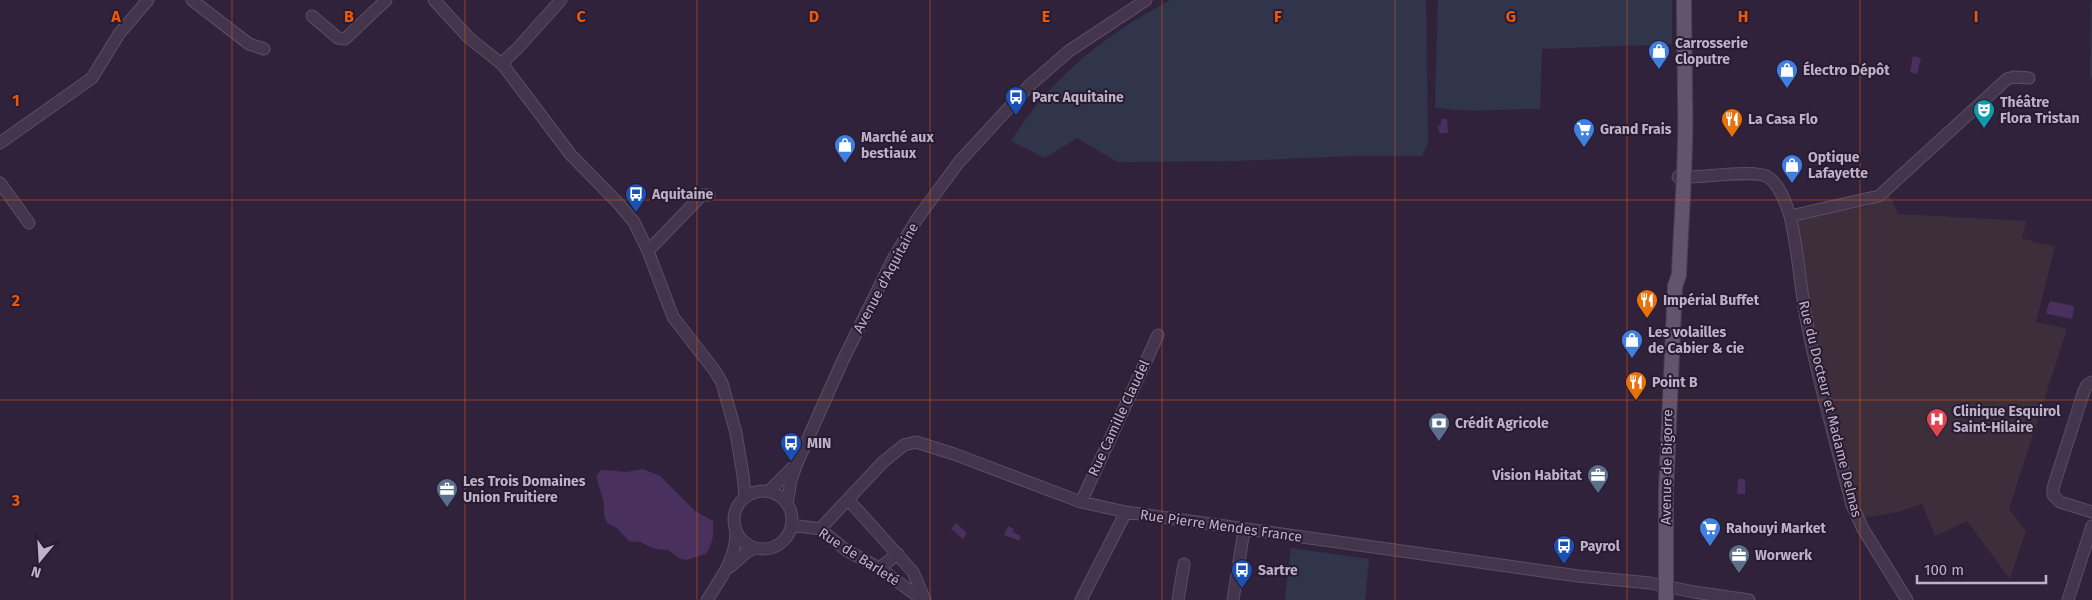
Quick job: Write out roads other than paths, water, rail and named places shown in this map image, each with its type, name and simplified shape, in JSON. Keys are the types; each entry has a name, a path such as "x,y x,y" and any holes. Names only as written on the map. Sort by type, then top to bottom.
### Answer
{"main road":[{"name":"Avenue de Bigorre","path":"1675,286 1679,275 1681,229 1680,178 1685,100 1683,62 1684,0"},
{"name":"Avenue de Bigorre","path":"1667,594 1666,491 1675,286 1672,273 1672,238 1676,121 1683,62"},
{"path":"1676,121 1680,127 1680,178"}],"street":[{"path":"0,143 92,78 119,34 148,0"},
{"path":"192,0 249,44 264,49"},
{"path":"312,16 338,38 345,40 386,0"},
{"path":"434,0 469,38 503,65 571,155 624,209 639,231 673,316 715,371 722,384 736,433 745,496"},
{"path":"503,65 507,58 517,50 562,0"},
{"name":"Avenue d'Aquitaine","path":"787,504 791,480 797,463 843,360 894,257 917,218 959,162 1030,85 1069,51 1146,0"},
{"path":"1790,216 1879,196 2007,79 2014,77 2029,78"},
{"name":"Rue du Docteur et Madame Delmas","path":"1680,178 1755,173 1763,174 1775,183 1790,216 1807,327 1852,505 1862,529 1907,600"},
{"path":"0,183 28,222"},
{"path":"648,250 702,195 709,195"},
{"name":"Rue Camille Claudel","path":"1081,502 1158,335"},
{"path":"2092,382 2087,385 2084,392 2053,488 2053,495 2060,502 2092,512"},
{"name":"Rue Pierre Mendes France","path":"820,529 883,462 904,445 916,442 954,454 1081,502 1126,512 1578,576 1650,584 1667,594 1749,600"},
{"name":"Avenue d'Aquitaine","path":"765,491 780,482 797,463"},
{"path":"736,532 741,539 755,548 765,549 774,547 782,542 792,525 792,518 787,504 776,494 765,491 743,475"},
{"path":"707,600 734,554 736,532 734,515 739,502 745,496 765,491"},
{"name":"Rue de Barleté","path":"852,505 913,572 924,600"},
{"path":"1081,600 1126,512"},
{"name":"Rue de Barleté","path":"792,525 820,529 846,550 879,568 924,600"},
{"path":"2068,600 2092,526"},
{"path":"1233,600 1244,530"},
{"path":"724,574 747,552 755,548"},
{"path":"879,568 898,554"},
{"path":"1178,600 1184,564"},
{"name":"Rue du Docteur et Madame Delmas","path":"1895,579 1913,600"}],"place":[{"name":"Carrosserie Cloputre","path":"1659,70"},
{"name":"Électro Dépôt","path":"1787,89"},
{"name":"Parc Aquitaine","path":"1016,116"},
{"name":"Théâtre Flora Tristan","path":"1984,129"},
{"name":"La Casa Flo","path":"1732,138"},
{"name":"Grand Frais","path":"1584,148"},
{"name":"Marché aux bestiaux","path":"845,164"},
{"name":"Optique Lafayette","path":"1792,184"},
{"name":"Aquitaine","path":"636,213"},
{"name":"Impérial Buffet","path":"1647,319"},
{"name":"Les volailles de Cabier & cie","path":"1632,359"},
{"name":"Point B","path":"1636,401"},
{"name":"Clinique Esquirol Saint-Hilaire","path":"1937,438"},
{"name":"Crédit Agricole","path":"1439,442"},
{"name":"MIN","path":"791,462"},
{"name":"Vision Habitat","path":"1598,494"},
{"name":"Les Trois Domaines Union Fruitiere","path":"447,508"},
{"name":"Rahouyi Market","path":"1710,547"},
{"name":"Payrol","path":"1564,565"},
{"name":"Worwerk","path":"1739,574"},
{"name":"Sartre","path":"1242,589"}]}
